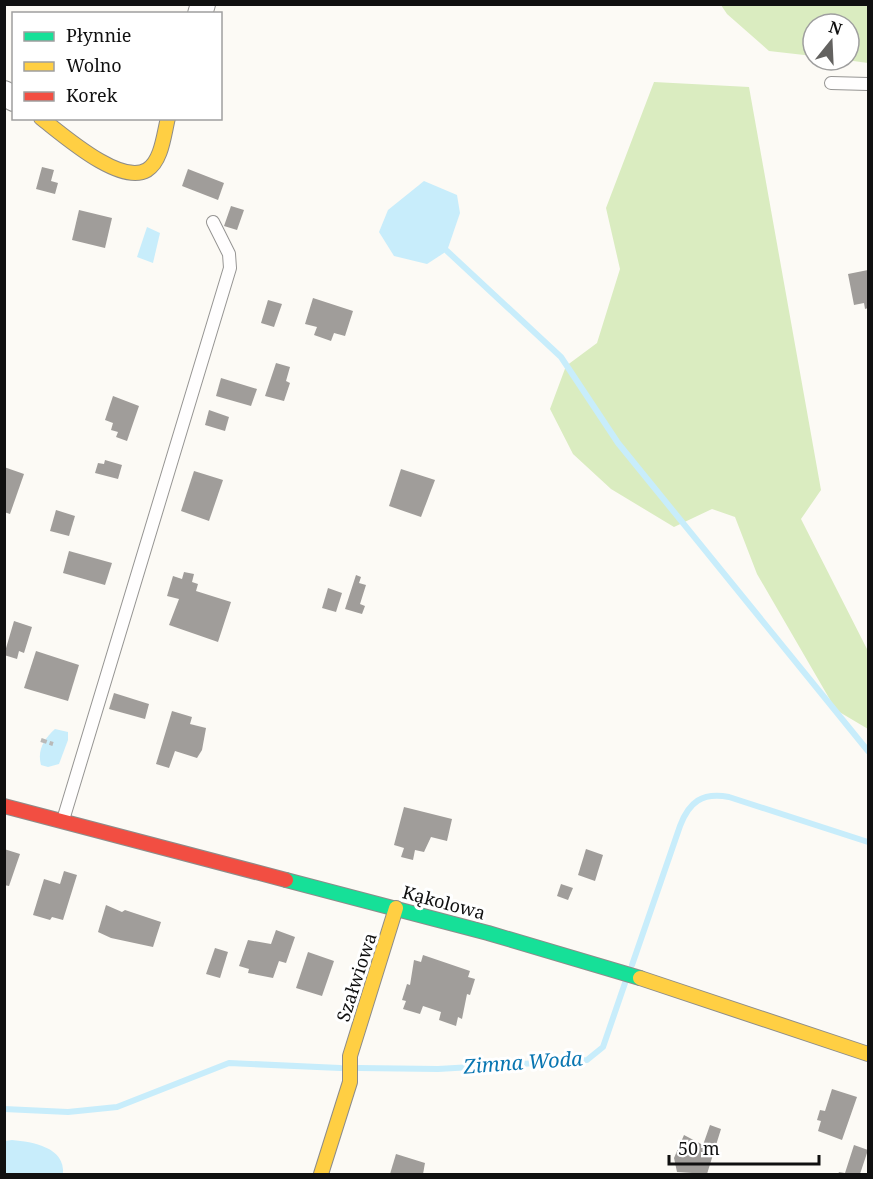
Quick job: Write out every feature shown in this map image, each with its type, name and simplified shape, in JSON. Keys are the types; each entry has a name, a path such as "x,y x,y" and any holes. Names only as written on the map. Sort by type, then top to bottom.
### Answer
{"street":[{"path":"44,120 109,166 131,175 147,170 157,156 167,120"},
{"name":"Kąkolowa","path":"4,806 396,908 618,971 868,1054"},
{"name":"Szałwiowa","path":"321,1174 350,1082 350,1056 396,908"}],"lane":[{"path":"831,83 868,84"},
{"path":"63,821 230,268 229,254 213,222"}],"path":[{"path":"41,740 53,744"}],"green space":[{"path":"721,5 868,5 868,63 861,62 861,12 801,12 801,55 769,51 727,14"},
{"path":"654,82 749,87 821,490 801,519 868,651 868,729 836,710 757,574 735,517 712,509 674,527 611,489 573,454 550,409 566,366 597,343 620,269 606,208"}],"water":[{"path":"424,181 457,195 460,213 447,251 427,264 394,256 379,232 388,210"},
{"path":"147,227 160,233 153,263 137,257"},
{"path":"55,729 68,732 68,740 59,764 48,767 41,765 41,750"},
{"path":"5,1141 29,1142 53,1152 59,1158 63,1174 5,1174"}],"building":[{"path":"42,167 54,170 51,181 58,183 55,194 36,189"},
{"path":"188,169 224,183 218,200 182,186"},
{"path":"231,206 244,210 237,230 224,226"},
{"path":"79,210 112,218 105,248 72,240"},
{"path":"868,270 868,308 865,309 864,303 854,305 848,274"},
{"path":"313,298 353,311 345,336 334,333 331,341 314,335 317,327 305,324"},
{"path":"268,300 282,304 274,327 261,323"},
{"path":"276,363 290,367 286,381 290,383 284,401 265,396"},
{"path":"221,378 257,389 251,406 216,396"},
{"path":"113,396 139,406 127,441 116,437 118,432 111,430 113,423 105,420"},
{"path":"209,410 229,417 225,431 205,425"},
{"path":"105,460 122,465 118,479 95,473 98,463 104,464"},
{"path":"4,467 24,474 10,514 4,512"},
{"path":"401,469 435,480 421,517 389,506"},
{"path":"194,471 223,480 209,521 181,511"},
{"path":"56,510 75,516 69,536 50,531"},
{"path":"69,551 112,563 105,585 63,573"},
{"path":"184,572 194,574 192,582 198,584 196,591 231,602 218,642 169,625 179,599 167,596 173,576 182,579"},
{"path":"356,575 361,577 359,583 366,585 360,604 365,606 362,614 345,609"},
{"path":"328,588 342,593 336,612 322,608"},
{"path":"14,621 32,627 24,653 19,651 17,659 4,655"},
{"path":"36,651 79,665 68,701 24,688"},
{"path":"114,693 149,704 145,719 109,709"},
{"path":"172,711 192,717 190,724 206,728 202,750 197,758 175,751 169,768 156,764"},
{"path":"404,807 452,819 447,841 431,837 424,852 415,850 413,860 401,857 404,848 394,845"},
{"path":"4,849 20,854 9,886 4,885"},
{"path":"586,849 603,855 595,881 578,875"},
{"path":"64,871 77,875 63,920 52,917 50,920 33,915 44,879 60,884"},
{"path":"561,884 573,888 568,900 557,896"},
{"path":"106,905 122,912 125,910 161,922 153,947 111,938 98,932"},
{"path":"276,930 295,937 286,963 279,961 273,978 248,973 249,969 239,966 248,940 271,944"},
{"path":"215,948 228,952 220,978 206,974"},
{"path":"308,952 334,961 322,996 296,988"},
{"path":"423,955 470,971 468,977 475,979 470,995 467,994 462,1019 458,1017 456,1026 439,1020 441,1012 423,1006 420,1014 403,1009 406,1001 402,1000 407,984 410,985 414,960 421,962"},
{"path":"832,1089 857,1097 842,1140 818,1131 821,1121 817,1120 820,1110 825,1111"},
{"path":"710,1125 721,1129 707,1174 677,1172 674,1158 684,1135 703,1145"},
{"path":"854,1145 868,1150 860,1174 838,1174 839,1172 845,1173"},
{"path":"396,1154 425,1163 423,1174 390,1174"}],"waterway":[{"path":"447,251 561,357 618,443 868,751"},
{"name":"Zimna Woda","path":"632,965 680,826 692,805 698,801 711,796 729,797 868,842"},
{"name":"Zimna Woda","path":"359,1068 438,1069 587,1060 603,1047 625,983"},
{"name":"Zimna Woda","path":"4,1109 68,1112 117,1107 229,1063 340,1068"}],"traffic: fast":[{"path":"286,880 488,933 640,978"}],"traffic: slow":[{"path":"44,120 77,146 107,165 136,173 147,170 156,160 162,146 168,120"},
{"path":"321,1174 350,1082 350,1056 396,908"},
{"path":"640,978 868,1054"}],"traffic: jam":[{"path":"4,806 286,880"}]}
